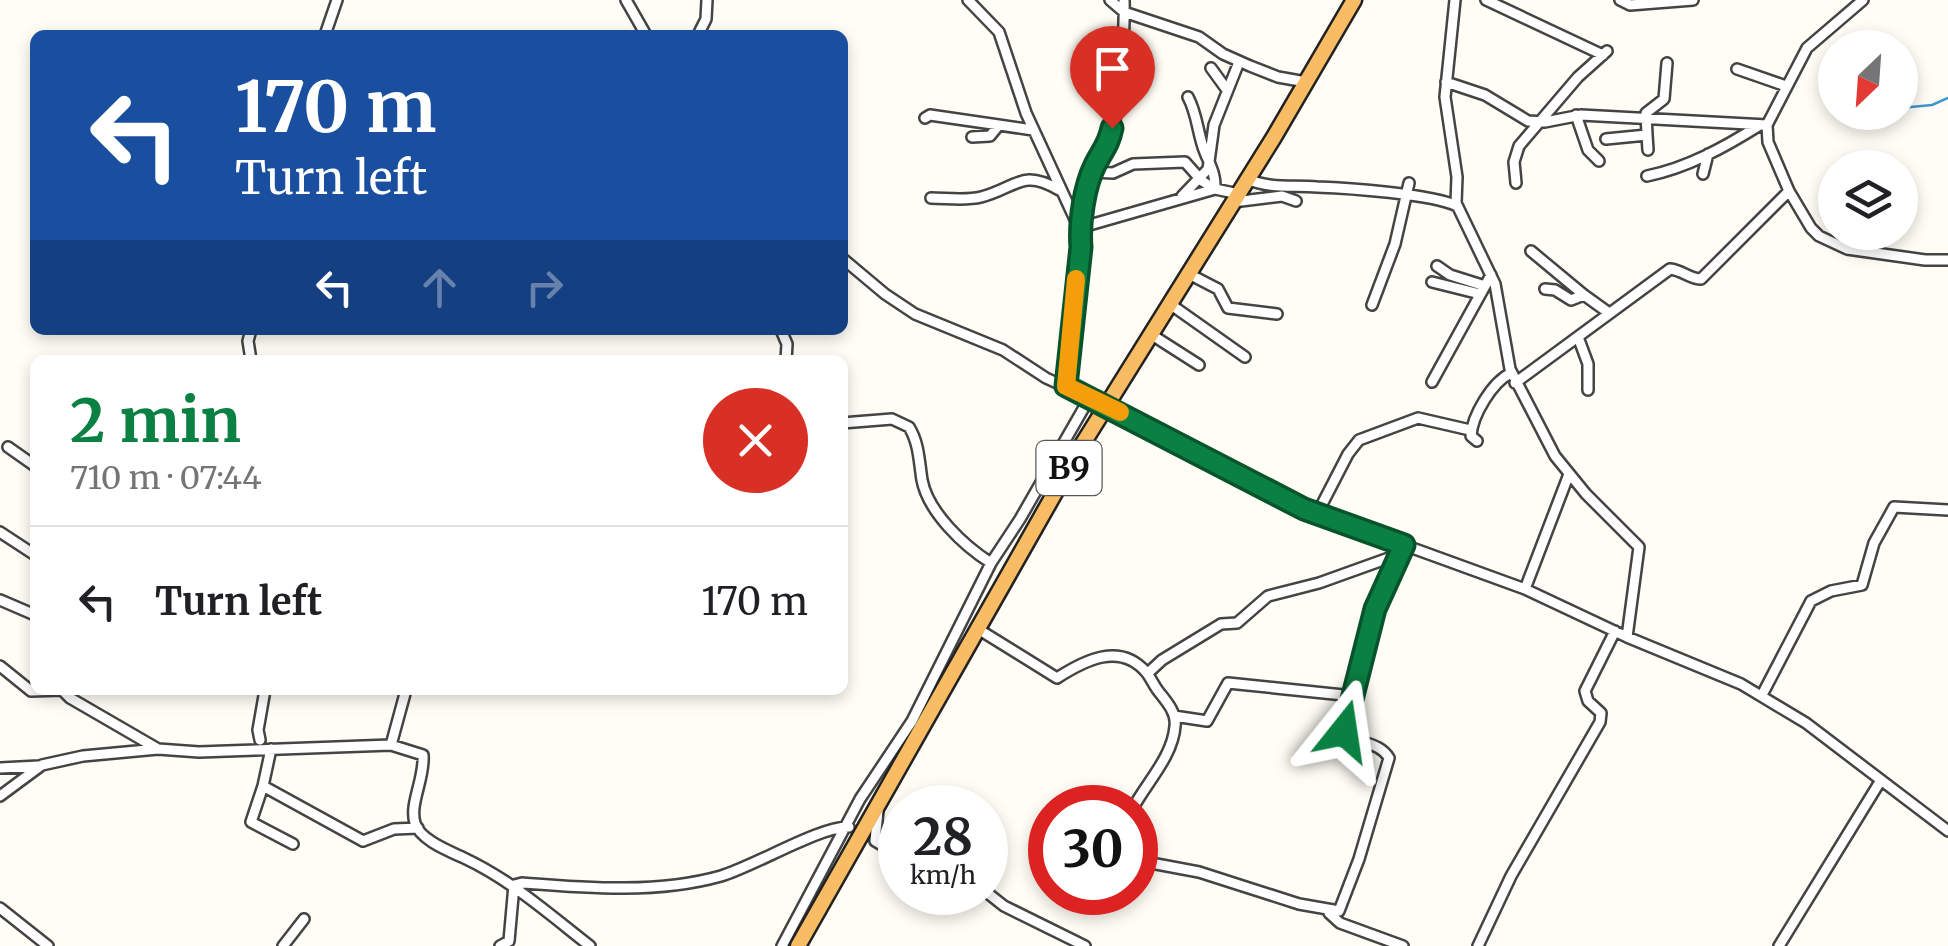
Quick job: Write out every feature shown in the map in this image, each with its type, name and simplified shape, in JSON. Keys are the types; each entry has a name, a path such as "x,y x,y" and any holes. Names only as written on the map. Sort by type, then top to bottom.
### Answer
{"highway":[{"name":"B9","path":"890,785 1107,406 1354,0"},
{"name":"B9","path":"798,946 878,806"}],"street":[{"path":"327,30 337,0"},
{"path":"626,0 643,30"},
{"path":"700,30 707,0"},
{"path":"968,0 1000,32 1033,130 1079,228 1081,247 1066,386"},
{"path":"1110,0 1124,12 1200,37 1239,62 1278,77 1306,82"},
{"path":"1079,228 1094,172 1108,149 1124,0"},
{"path":"1455,0 1445,97 1457,206 1491,274 1513,378 1546,442 1570,474 1639,547 1628,637"},
{"path":"1486,0 1605,53 1578,77 1519,146 1514,162 1516,183"},
{"path":"1620,0 1630,5 1693,0"},
{"path":"1647,176 1671,171 1765,125 1813,41 1863,0"},
{"path":"705,21 708,30"},
{"path":"1182,196 1201,179 1210,164 1214,125 1239,62"},
{"path":"1648,150 1646,113 1664,99 1667,63"},
{"path":"1211,68 1227,90"},
{"path":"1737,69 1786,86"},
{"path":"1446,82 1485,95 1514,116 1538,122 1576,115 1765,125"},
{"path":"1188,97 1216,175 1215,188"},
{"path":"1576,115 1588,150 1598,160"},
{"path":"925,118 1033,130"},
{"path":"972,137 990,136 999,125"},
{"path":"1765,125 1768,142 1789,190 1811,228 1831,243 1915,259 1948,260"},
{"path":"1606,139 1647,135"},
{"path":"1703,174 1708,154"},
{"path":"1094,172 1114,173 1133,164 1185,162 1201,179 1236,198 1282,196 1296,201"},
{"path":"931,198 982,197 1028,178 1043,180 1062,192"},
{"path":"1248,179 1274,187 1318,186 1457,206"},
{"path":"1372,305 1394,244 1409,183"},
{"path":"1079,228 1215,188"},
{"path":"1477,441 1470,430 1501,377 1513,378 1578,337 1670,269 1701,279 1789,190"},
{"path":"1531,251 1609,313"},
{"path":"848,263 915,314 994,345 1034,371 1317,514 1525,588 1762,695 1948,831"},
{"path":"1438,266 1482,290"},
{"path":"1188,273 1218,290 1228,308 1277,314"},
{"path":"1432,382 1491,274"},
{"path":"1432,282 1482,290"},
{"path":"1545,289 1572,300 1584,294"},
{"path":"1169,303 1245,357"},
{"path":"1152,335 1198,365"},
{"path":"1578,337 1588,364 1588,390"},
{"path":"782,946 860,799 912,721 991,562 1090,397"},
{"path":"848,422 892,418 909,427 932,505 965,542 991,562"},
{"path":"1317,514 1348,454 1360,440 1418,418 1470,430"},
{"path":"8,447 30,462"},
{"path":"1525,588 1570,474"},
{"path":"1762,695 1810,601 1831,591 1862,585 1874,544 1894,507 1948,510"},
{"path":"0,532 30,552"},
{"path":"1326,912 1339,911 1344,901 1389,764 1389,754 1345,734 1375,609 1404,545"},
{"path":"1148,674 1162,660 1221,624 1237,623 1268,596 1398,555"},
{"path":"0,600 30,613"},
{"path":"978,629 1057,678 1075,666 1108,654 1126,657 1148,674 1176,726 1164,758 1147,785"},
{"path":"1478,946 1510,876 1600,722 1600,712 1584,691 1615,631"},
{"path":"0,666 30,691"},
{"path":"1174,716 1207,721 1228,683 1353,696"},
{"path":"67,695 158,749"},
{"path":"264,695 258,730 265,747 264,786 251,822 293,844"},
{"path":"392,745 405,695"},
{"path":"0,768 158,749 199,752 392,745 423,755 424,778 414,804 418,828"},
{"path":"0,796 42,765"},
{"path":"1779,946 1881,780"},
{"path":"264,786 363,841 394,829 418,828 447,850 514,885 590,946"},
{"path":"878,810 874,833 878,842"},
{"path":"514,885 522,882 641,888 698,881 731,872 846,825 861,834"},
{"path":"1158,864 1199,872 1326,912 1340,923 1404,946"},
{"path":"500,946 508,941 514,885"},
{"path":"0,908 48,946"},
{"path":"1008,908 1085,946"},
{"path":"283,946 304,919"},
{"path":"24,946 31,935"}],"waterway":[{"path":"1918,106 1948,98"}],"slow traffic":[{"path":"1076,279 1066,386 1120,412"}],"route":[{"path":"1112,128 1108,149 1091,177 1079,228 1081,247 1066,386 1304,509 1404,545 1375,609 1344,731"}]}
